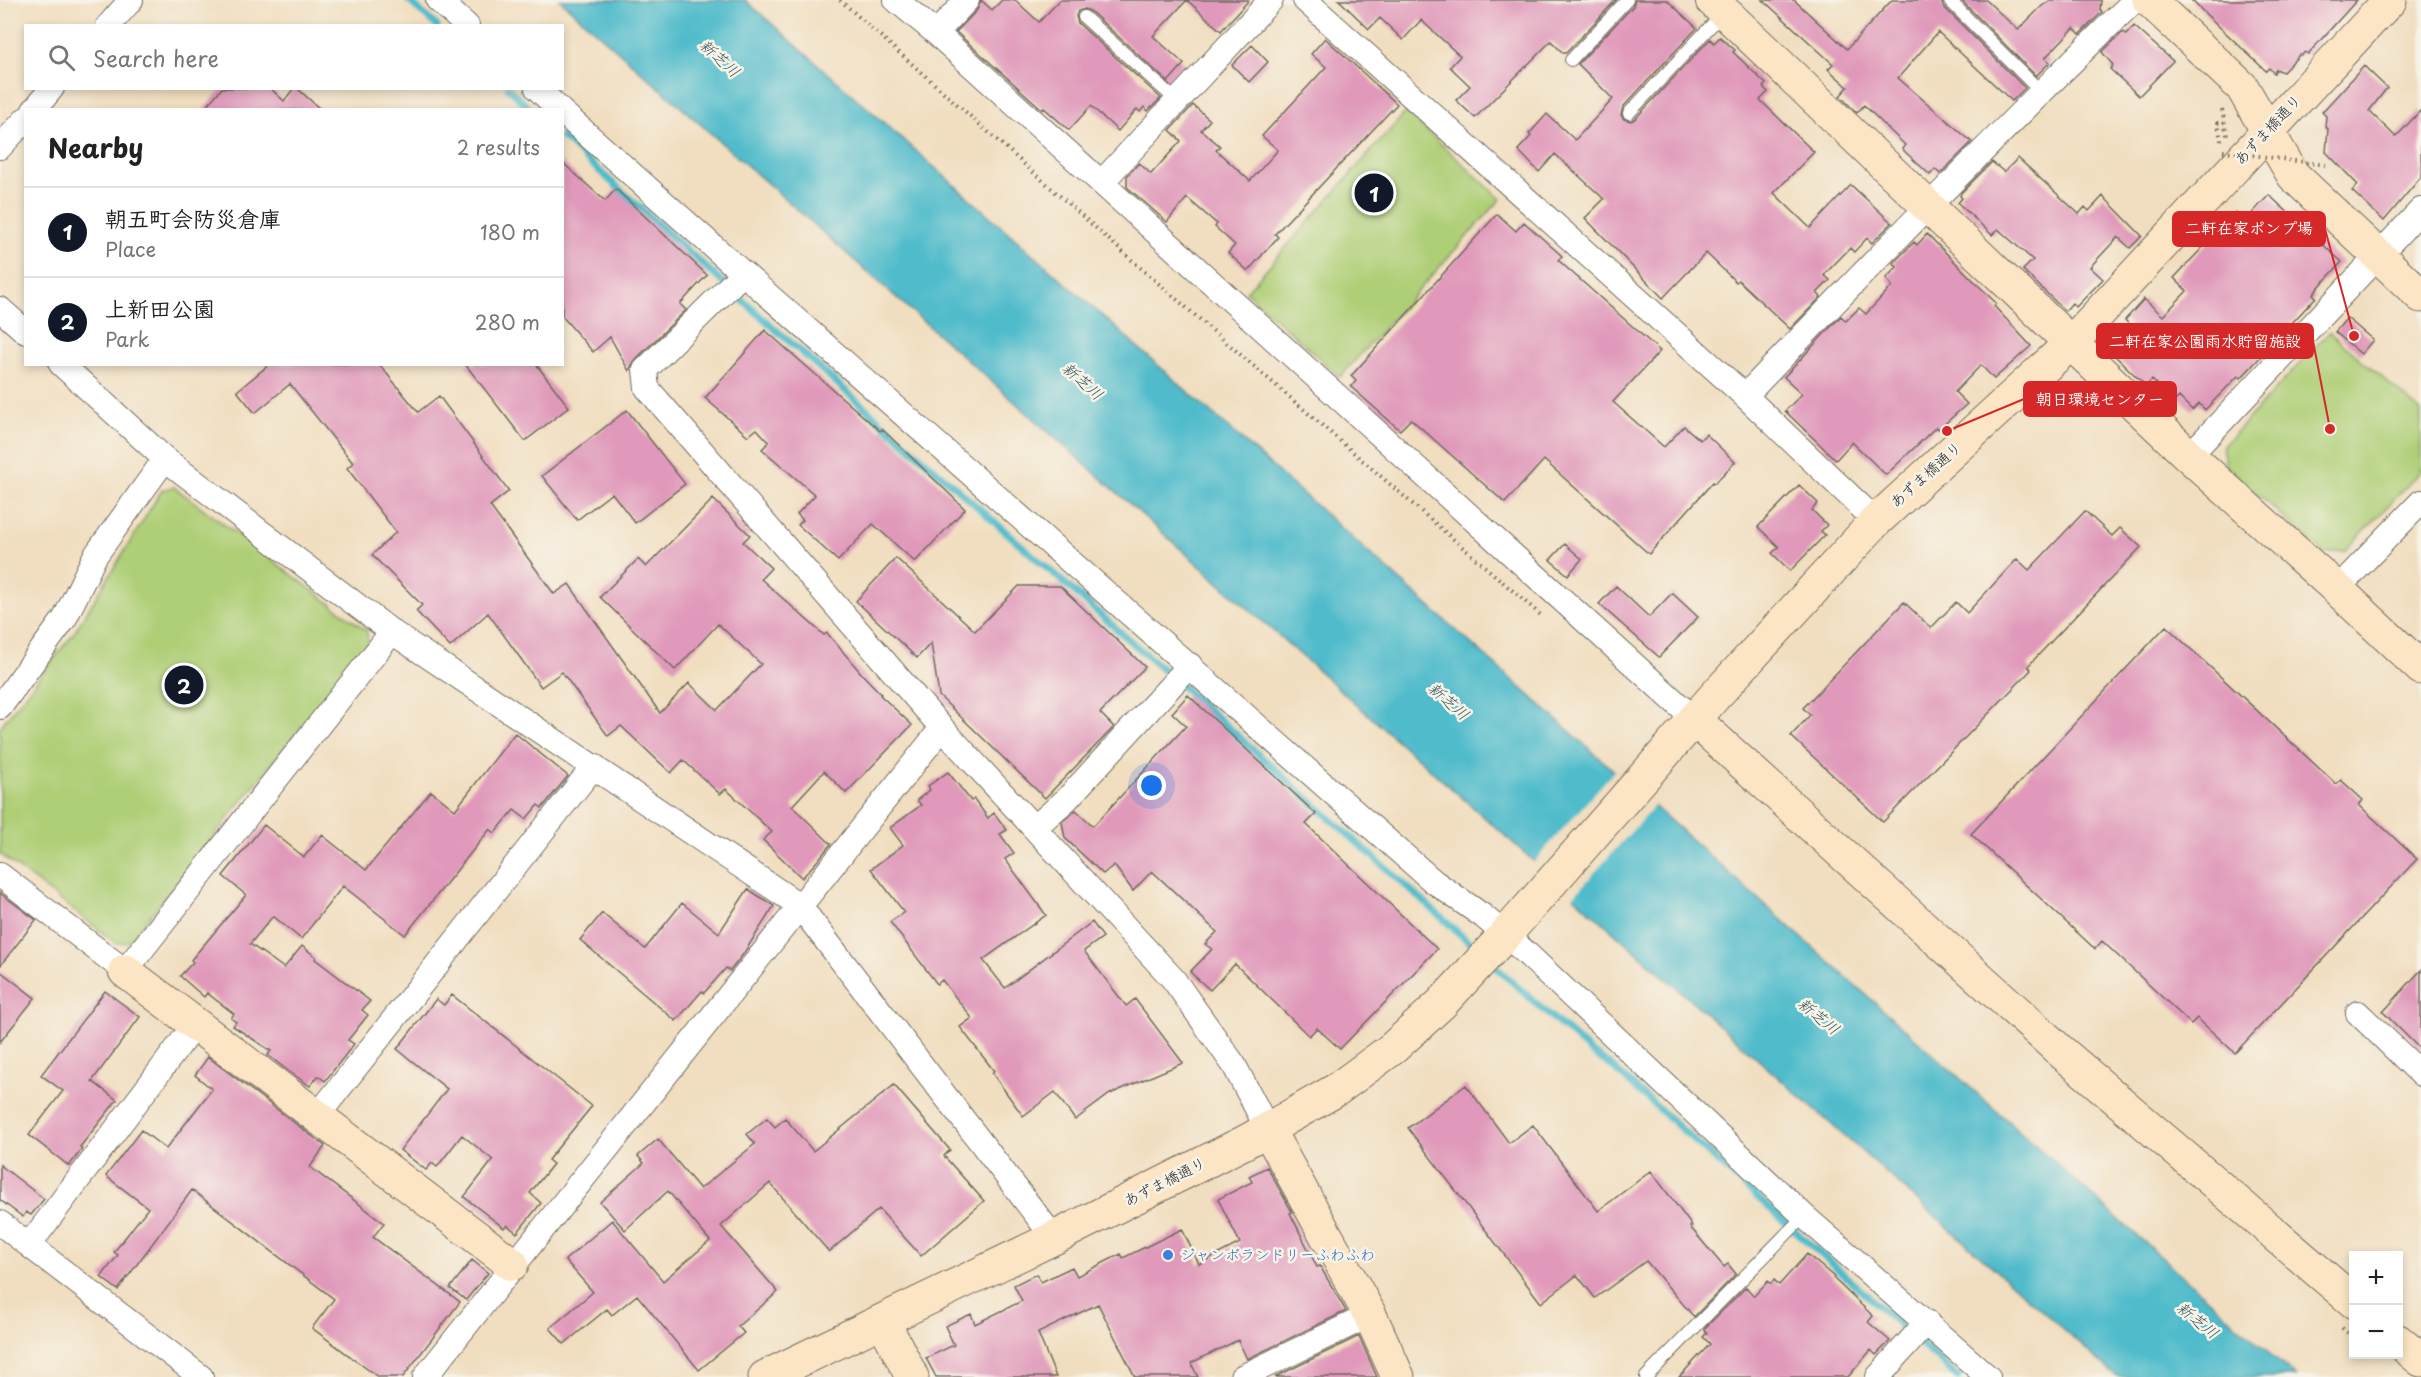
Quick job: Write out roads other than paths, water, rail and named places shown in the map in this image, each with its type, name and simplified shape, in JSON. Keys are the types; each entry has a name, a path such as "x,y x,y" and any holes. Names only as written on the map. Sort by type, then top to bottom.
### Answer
{"street":[{"path":"110,24 131,0"},
{"path":"438,0 465,24"},
{"path":"896,0 1102,182 2058,1049 2344,1312"},
{"path":"936,33 967,0"},
{"path":"1102,182 1271,0"},
{"path":"1305,0 1745,396 1876,520"},
{"path":"1745,396 2040,91 2135,0"},
{"path":"2149,0 2242,87 2266,133 2293,175 2421,296"},
{"name":"あずま橋通り","path":"765,1377 1054,1238 1268,1130 1336,1090 1393,1048 1442,1002 1512,927 1876,520 2071,343 2390,0"},
{"path":"1718,6 2189,456 2337,588 2421,668"},
{"path":"36,108 50,90"},
{"path":"539,90 558,108"},
{"path":"564,114 1433,881 1512,927 1804,1215 1988,1377"},
{"path":"0,147 24,121"},
{"path":"2189,456 2421,210"},
{"path":"742,273 645,370 647,388 942,728 1174,980 1234,1065 1370,1315 1398,1377"},
{"path":"0,309 24,330"},
{"path":"63,366 165,459 392,632 799,905 1054,1238"},
{"path":"2,698 65,618 95,556 165,459"},
{"path":"2337,588 2421,502"},
{"path":"125,971 392,632"},
{"path":"1034,828 1067,799 1190,665"},
{"path":"425,1377 512,1264 942,728"},
{"path":"318,1115 594,766"},
{"path":"0,875 512,1264"},
{"path":"2358,1013 2421,1074"},
{"path":"29,1245 196,1023"},
{"path":"0,1223 201,1377"},
{"path":"1242,1377 1370,1315"},
{"path":"883,1321 912,1377"},
{"path":"1878,1377 1927,1322"},
{"path":"2403,1345 2421,1360"}],"lane":[{"path":"1571,60 1627,0"},
{"path":"1949,0 2040,91"},
{"path":"1629,113 1718,6"},
{"path":"1083,17 1177,101"},
{"path":"1646,1377 1804,1215"}],"water":[{"name":"新芝川","path":"560,0 745,0 2296,1377 2117,1377"}],"waterway":[{"path":"408,0 435,24"},
{"path":"510,90 529,108"},
{"path":"564,139 741,299 1479,951"},
{"path":"1491,963 1593,1054 1610,1065 1958,1377"}],"place":[{"name":"朝五町会防災倉庫","path":"1374,193"},
{"name":"二軒在家ポンプ場","path":"2354,336"},
{"name":"二軒在家公園雨水貯留施設","path":"2330,429"},
{"name":"朝日環境センター","path":"1947,431"},
{"name":"上新田公園","path":"184,685"},
{"name":"ジャンボランドリーふわふわ","path":"1168,1255"}]}
